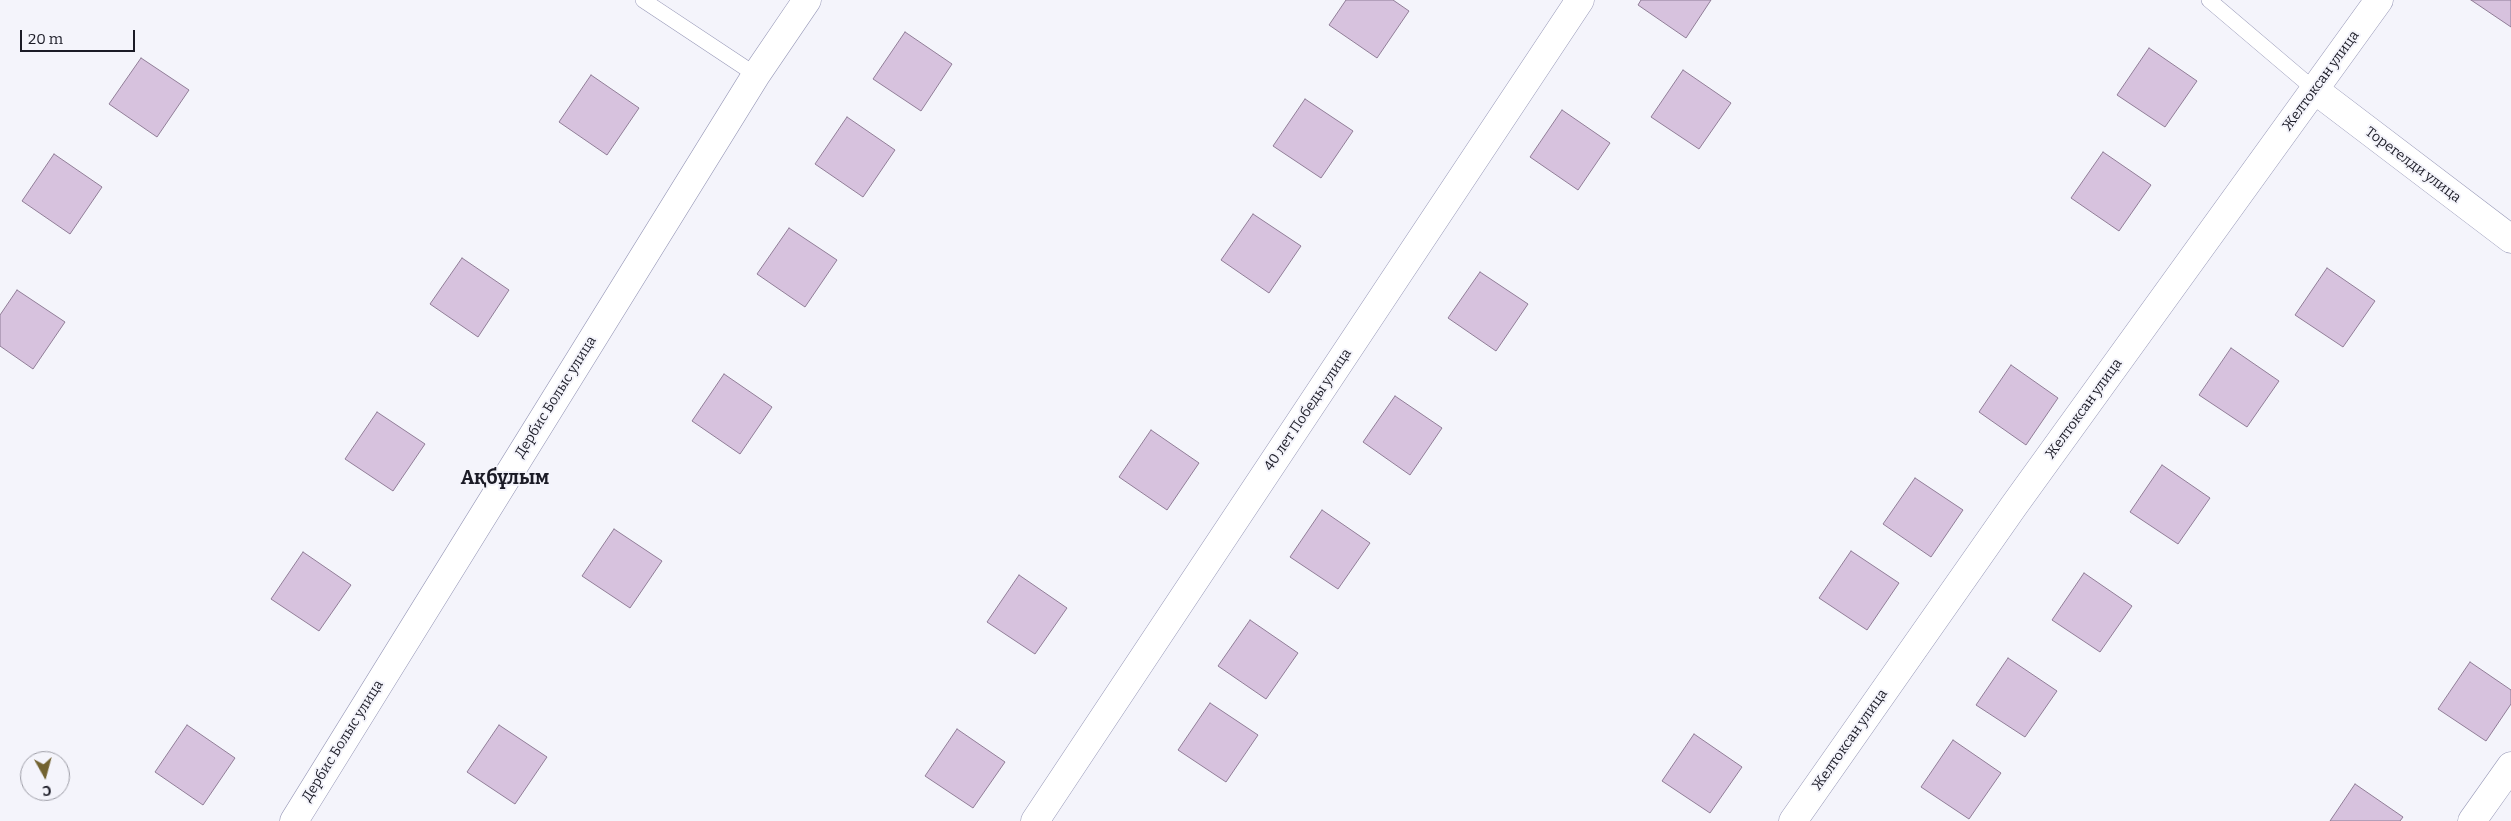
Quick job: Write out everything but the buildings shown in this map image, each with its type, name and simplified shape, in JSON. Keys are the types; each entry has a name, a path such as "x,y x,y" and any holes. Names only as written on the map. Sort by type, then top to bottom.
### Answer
{"street":[{"name":"Дербис Болыс улица","path":"294,821 756,75 807,0"},
{"name":"40 лет Победы улица","path":"1035,821 1580,0"},
{"name":"Желтоксан улица","path":"1793,821 2013,507 2316,90 2379,0"},
{"name":"Торегелди улица","path":"2316,90 2511,239"},
{"path":"2472,821 2511,766"}],"lane":[{"path":"643,0 756,75"},
{"path":"2209,0 2316,90"}],"district":[{"name":"Ақбұлым","path":"505,479"}]}
